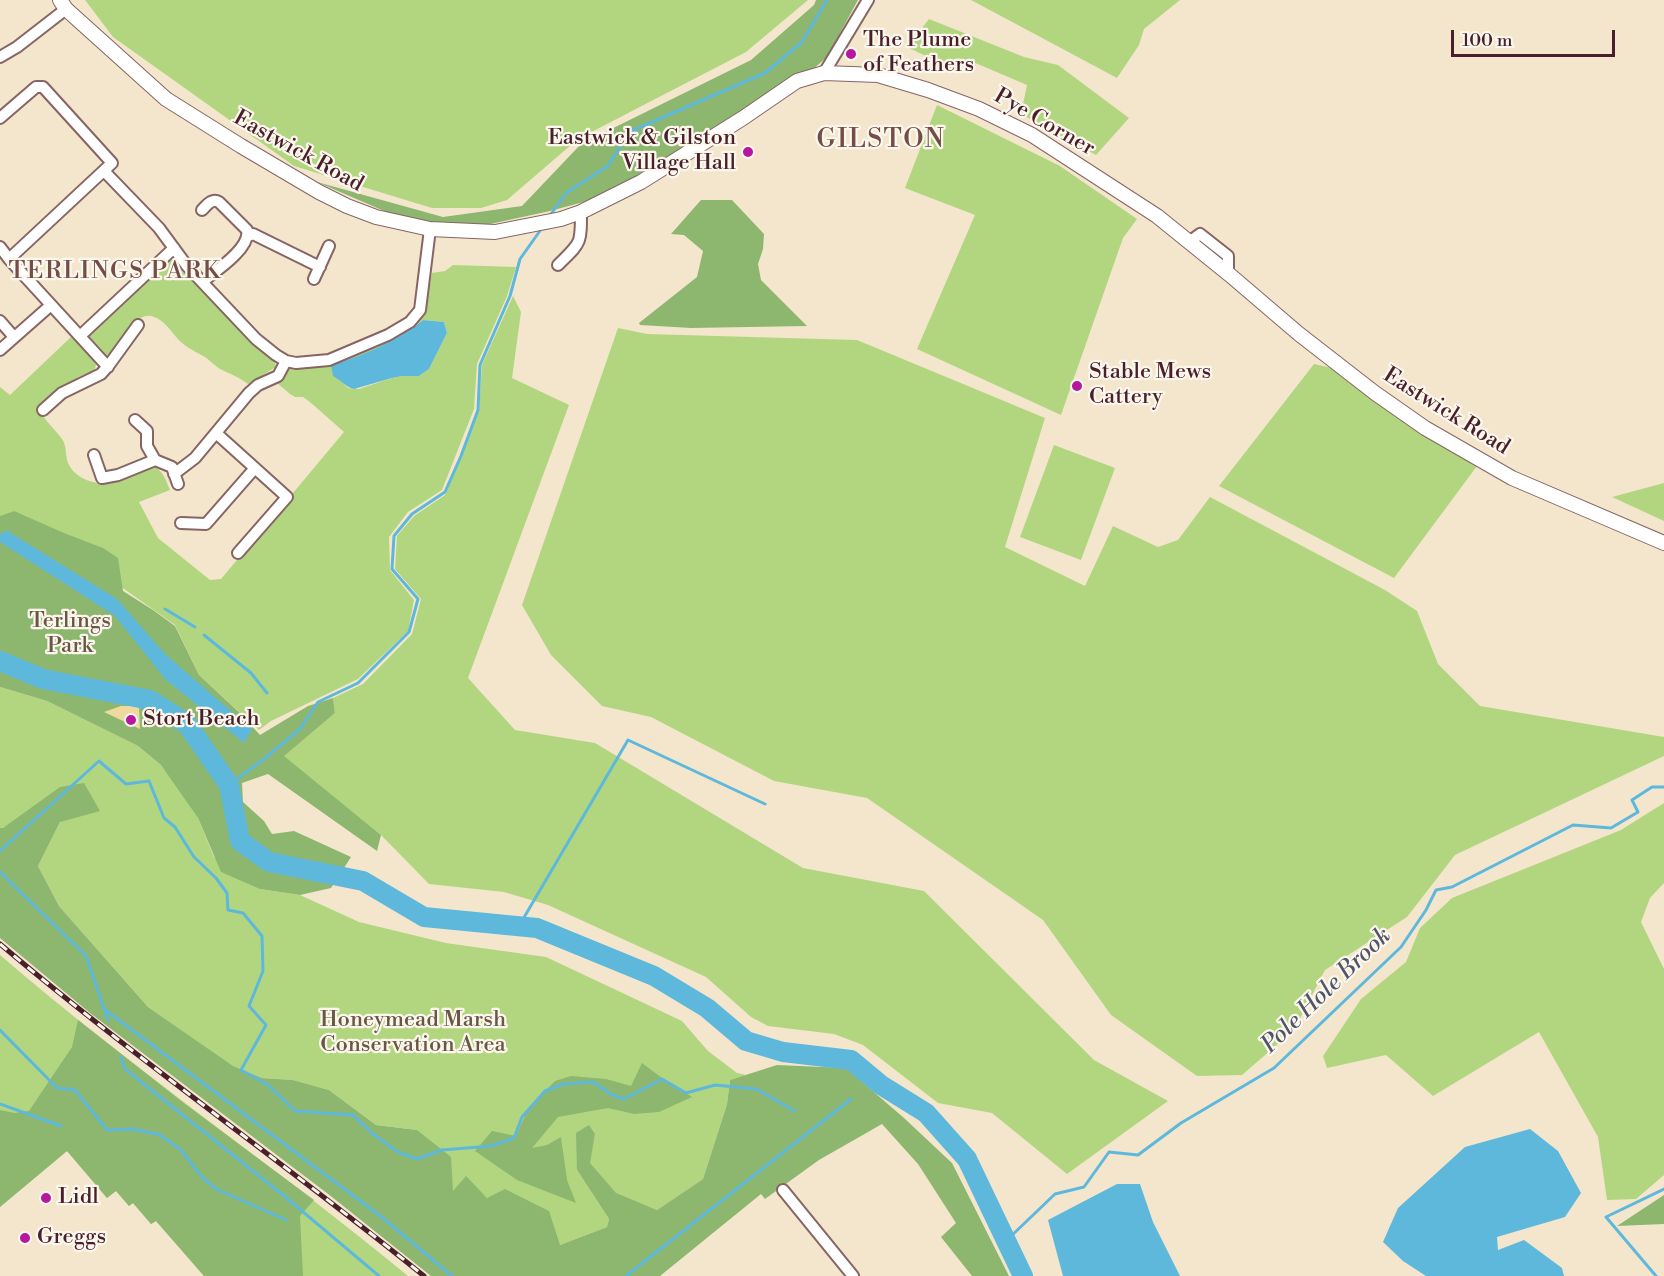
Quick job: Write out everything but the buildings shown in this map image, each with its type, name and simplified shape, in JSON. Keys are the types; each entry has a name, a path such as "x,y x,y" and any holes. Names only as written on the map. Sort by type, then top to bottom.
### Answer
{"street":[{"path":"824,72 868,0"},
{"path":"0,57 17,47 63,4"},
{"name":"Eastwick Road","path":"63,4 115,55 166,99 241,146 347,206 376,217 429,229 470,232 495,232 561,219"},
{"name":"Pye Corner","path":"561,219 628,190 743,118 797,81 824,72 878,75 979,109 1032,135 1157,216 1229,274"},
{"path":"0,118 36,87 43,87 159,228 187,266 256,339 286,361 296,363 329,360 379,340 410,322 421,306 429,229"},
{"path":"9,259 108,167"},
{"path":"202,210 210,202 216,200 247,230 248,236 243,248 203,281"},
{"path":"558,265 578,245 581,237 581,212"},
{"path":"248,236 253,234 320,267"},
{"path":"314,279 329,246"},
{"path":"0,247 108,366"},
{"path":"80,336 174,248"},
{"name":"Eastwick Road","path":"1229,274 1299,334 1375,393 1425,428 1512,478 1664,543"},
{"path":"0,350 51,305"},
{"path":"0,321 14,338"},
{"path":"43,410 62,393 101,374 138,325"},
{"path":"135,420 147,431 147,446 155,460 172,467 176,479 249,393 258,385 278,376 286,361"},
{"path":"216,433 287,497 238,553"},
{"path":"94,454 102,478 118,475 155,460"},
{"path":"181,523 206,524 255,468"},
{"path":"783,1190 853,1276"}],"green space":[{"path":"85,0 808,0 746,52 578,139 507,200 481,208 432,208 294,166 113,37"},
{"path":"816,0 858,0 827,57 811,71 628,190 550,211 481,226 412,223 317,182 443,217 522,206 581,144 751,60 814,5"},
{"path":"971,0 1180,0 1144,29 1139,45 1117,78"},
{"path":"929,19 1024,57 1058,65 1129,118 1096,155 1021,114 1027,85 973,62 958,59 955,70 907,47"},
{"path":"937,105 1060,166 1137,219 1123,238 1061,415 917,349 975,215 905,188"},
{"path":"701,200 732,200 764,234 763,249 758,264 761,280 807,326 691,328 640,325 639,323 697,277 703,251 684,235 671,234"},
{"path":"169,257 250,341 274,359 276,367 248,384 220,369 185,345 164,323 151,316 134,322 114,351 105,356 101,354 103,351 86,333"},
{"path":"453,265 516,267 507,296 477,364 474,409 442,490 408,512 389,537 390,570 414,600 408,631 358,679 271,721 259,730 199,675 175,625 14,511 0,517 0,387 10,395 72,336 95,361 94,371 66,385 40,404 38,408 64,442 70,467 81,477 99,483 152,465 156,467 164,476 170,490 139,502 158,538 210,580 221,579 344,432 310,402 303,397 295,397 277,383 290,367 310,366 414,324 425,312 432,273 445,271","holes":["423,320 444,322 447,333 429,369 419,376 402,376 359,389 348,388 340,380 332,365 380,347"]},
{"path":"513,296 521,312 512,378 569,405 468,678 515,730 595,743 803,868 924,891 1094,1060 1168,1101 1067,1174 992,1113 938,1103 863,1045 834,1034 768,1026 751,1017 706,977 548,905 504,892 429,884 381,835 283,756 335,713 333,698 363,684 412,634 421,599 395,569 397,536 414,516 445,495 479,410 482,365"},
{"path":"618,328 647,334 857,340 1045,418 1005,547 1085,586 1113,526 1158,547 1178,540 1210,497 1385,590 1417,611 1438,664 1480,706 1664,737 1664,756 1455,855 1407,917 1325,970 1294,1030 1242,1075 1197,1076 1111,1015 1043,920 867,798 774,781 651,717 602,706 551,655 522,605"},
{"path":"1314,364 1345,371 1480,462 1394,578 1219,486"},
{"path":"1054,445 1115,468 1081,560 1020,537"},
{"path":"1664,483 1664,521 1612,497"},
{"name":"Terlings Park","path":"14,511 103,548 118,558 123,591 175,626 199,675 260,735 308,706 333,698 335,713 284,756 381,835 377,851 268,774 242,783 243,802 264,821 272,834 294,831 351,857 331,888 300,895 260,889 221,872 198,818 161,765 138,746 47,701 0,687 0,516"},
{"name":"Honeymead Marsh Conservation Area","path":"0,687 47,701 138,746 161,765 178,787 198,818 214,857 260,889 300,895 359,922 446,943 546,957 682,1021 708,1051 737,1073 746,1075 730,1080 727,1104 703,1179 657,1210 616,1194 589,1163 595,1134 577,1170 609,1219 607,1227 560,1245 488,1198 453,1191 417,1130 376,1125 329,1090 293,1080 262,1078 232,1066 148,1007 59,906 38,866 60,822 0,828"},
{"path":"84,783 100,811 60,822 38,866 59,906 148,1007 233,1066 262,1078 293,1080 329,1090 376,1125 417,1130 451,1157 453,1191 466,1176 487,1198 505,1189 549,1211 560,1245 607,1227 609,1219 577,1170 576,1133 589,1125 595,1134 590,1163 616,1193 657,1210 703,1179 727,1104 730,1080 777,1065 846,1068 952,1163 1009,1276 972,1276 941,1237 956,1223 918,1164 882,1124 819,1160 765,1199 761,1194 660,1276 431,1276 332,1197 90,1013 0,938 0,828 60,787"},
{"path":"1664,803 1664,883 1650,898 1641,922 1664,969 1664,1175 1636,1199 1607,1200 1598,1137 1539,1032 1433,1096 1386,1055 1327,1068 1323,1056 1361,999 1406,962 1420,928 1452,898 1621,830"},
{"path":"0,955 100,1037 307,1195 408,1276 204,1276 156,1221 151,1224 133,1203 129,1206 116,1191 107,1198 67,1151 0,1207"},
{"path":"78,1020 185,1104 314,1200 300,1216 303,1276 204,1276 156,1221 151,1224 133,1203 129,1206 116,1191 107,1198 67,1151 0,1207 0,1110 15,1113 29,1111 72,1047"},
{"path":"642,1063 692,1097 659,1112 634,1114 608,1108 558,1117 532,1148 547,1145 561,1137 567,1180 576,1203 517,1180 475,1151 492,1131 516,1136 528,1109 555,1081 571,1076 606,1079 631,1086"},
{"path":"1664,1195 1664,1224 1617,1226"}],"sand":[{"name":"Stort Beach","path":"121,706 139,706 140,729 104,712"}],"water":[{"path":"423,320 444,322 447,333 429,369 419,376 392,378 354,389 333,376 331,365 380,347"},
{"path":"6,530 117,599 165,654 252,729 244,743 165,679 115,616 0,542 0,535"},
{"path":"1530,1129 1558,1151 1581,1193 1565,1217 1497,1237 1498,1250 1524,1240 1562,1268 1564,1276 1426,1276 1403,1261 1383,1242 1398,1208 1465,1147"},
{"path":"1117,1184 1140,1184 1153,1222 1180,1276 1063,1276 1048,1220"}],"waterway":[{"path":"549,217 566,193 608,166 629,132 765,73 802,42 827,0"},
{"path":"229,785 300,729 318,702 358,683 409,632 418,599 392,569 394,536 412,514 445,492 478,410 480,365 510,296 520,259 542,228"},
{"path":"165,609 195,627"},
{"path":"204,635 251,673 267,693"},
{"path":"0,661 43,679 150,700 187,724 229,785 240,841 269,862 363,881 424,917 537,928 654,976 707,1008 746,1041 783,1052 851,1060 881,1085 926,1113 967,1159 1023,1276"},
{"path":"519,926 628,740 765,804"},
{"path":"0,851 99,761 126,784 149,781 164,818 175,827 194,857 216,878 227,893 228,910 243,913 262,936 263,971 249,1006 266,1025 241,1070 268,1085 295,1111 353,1115 373,1134 398,1152 417,1159 442,1150 491,1146 514,1138 522,1117 545,1091 563,1084 593,1082 612,1095 624,1099 662,1079 686,1093 715,1085 756,1089 795,1111"},
{"name":"Pole Hole Brook","path":"1007,1240 1055,1194 1084,1187 1109,1152 1138,1155 1181,1123 1274,1068 1401,947 1426,910 1436,890 1452,887 1573,825 1611,828 1638,812 1632,800 1652,787 1664,787"},
{"path":"0,872 86,956 108,1020"},
{"path":"104,1009 383,1218 452,1276"},
{"path":"0,1030 57,1088 75,1090 107,1130 134,1129 160,1135 180,1149 203,1178 216,1189 286,1220"},
{"path":"121,1057 125,1069 283,1195 379,1276"},
{"path":"626,1276 851,1099"},
{"path":"0,1104 61,1126"},
{"path":"1656,1276 1606,1217 1664,1189"}],"railway":[{"path":"0,944 104,1029 424,1276"}],"place":[{"name":"The Plume of Feathers","path":"851,54"},
{"name":"Eastwick & Gilston Village Hall","path":"748,152"},
{"name":"Stable Mews Cattery","path":"1077,386"},
{"name":"Stort Beach","path":"131,720"},
{"name":"Lidl","path":"46,1198"},
{"name":"Greggs","path":"25,1238"}],"district":[{"name":"GILSTON","path":"881,141"},
{"name":"TERLINGS PARK","path":"115,272"}]}
